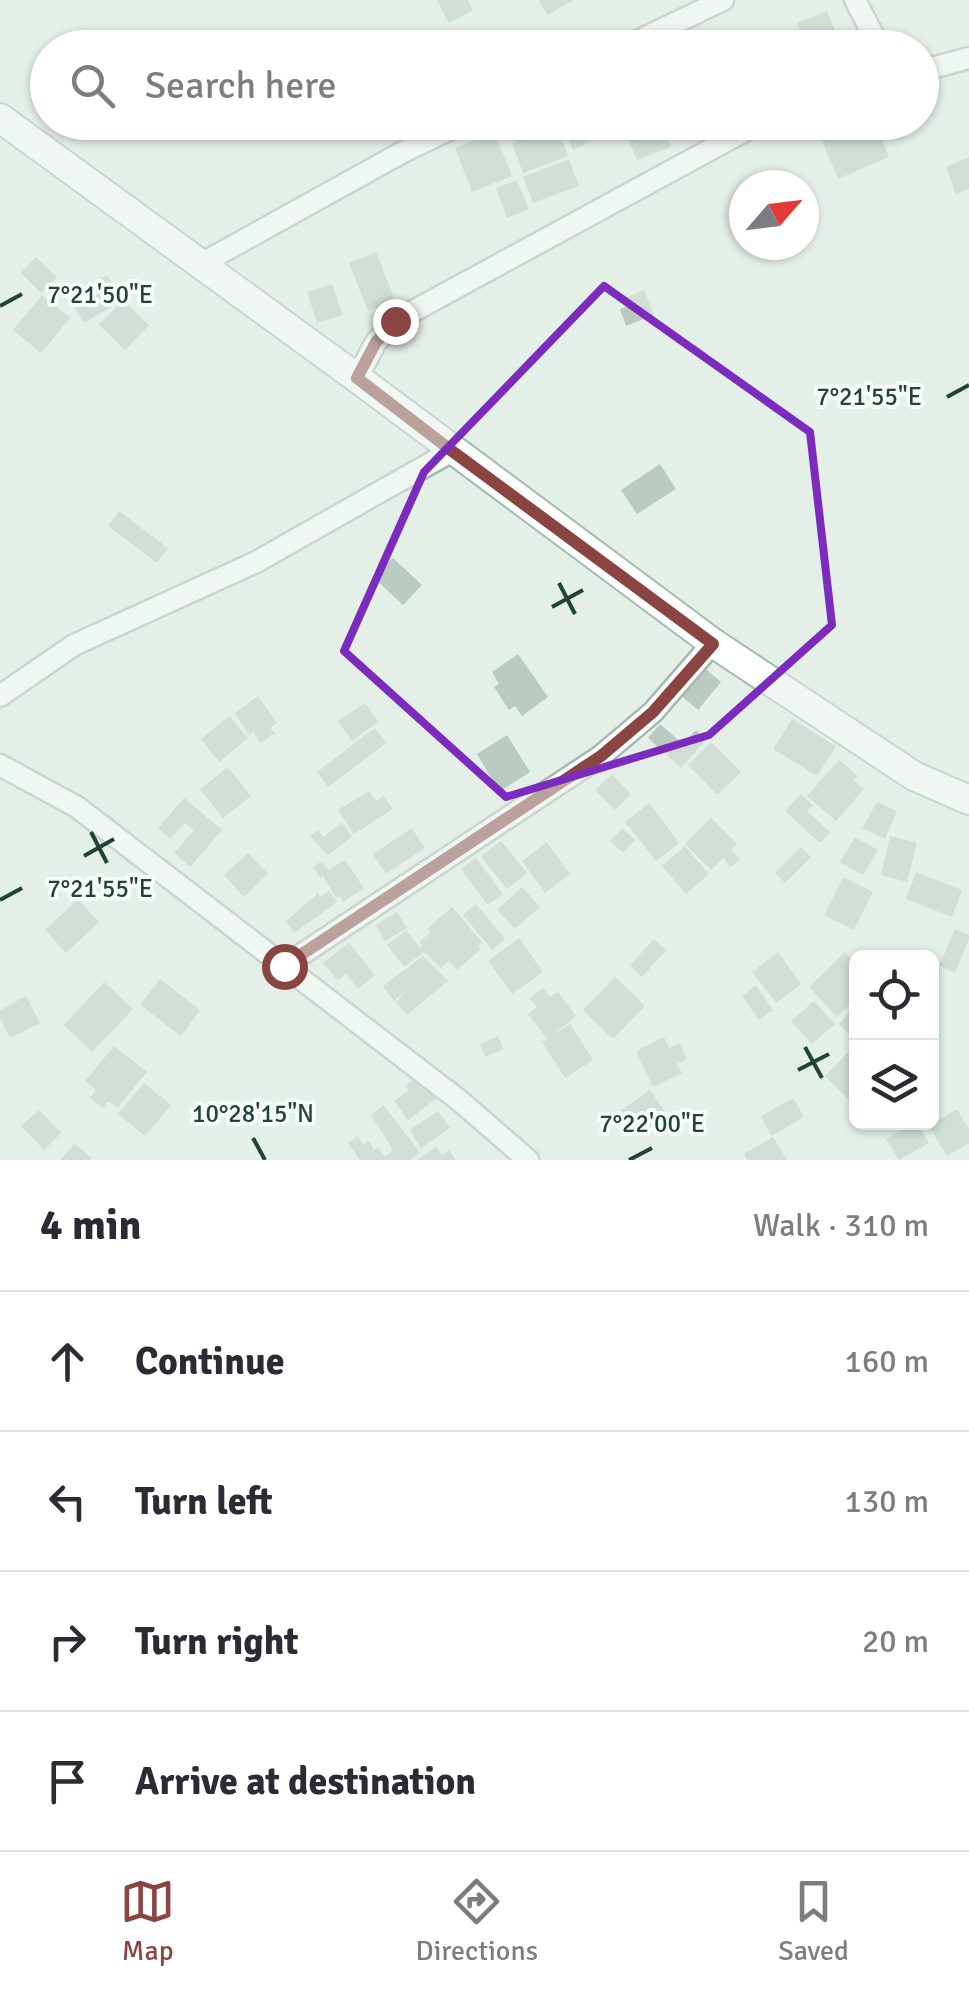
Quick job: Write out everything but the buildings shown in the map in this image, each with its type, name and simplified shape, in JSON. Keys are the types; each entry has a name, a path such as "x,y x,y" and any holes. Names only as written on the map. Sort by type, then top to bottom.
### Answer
{"street":[{"path":"660,30 723,0"},
{"path":"855,0 871,30"},
{"path":"939,66 969,58"},
{"path":"0,118 713,644 914,776 969,800"},
{"path":"199,265 428,140"},
{"path":"357,378 376,342 395,321 727,140"},
{"path":"0,696 74,645 256,562 452,451"},
{"path":"284,966 601,756 653,712 713,644"},
{"path":"0,765 76,806 460,1102 528,1160"}],"highlighted area":[{"path":"604,286 810,432 832,625 709,735 506,797 344,651 424,472"}],"route":[{"path":"284,966 601,756 653,712 713,644 357,378 376,342 395,321"}]}
